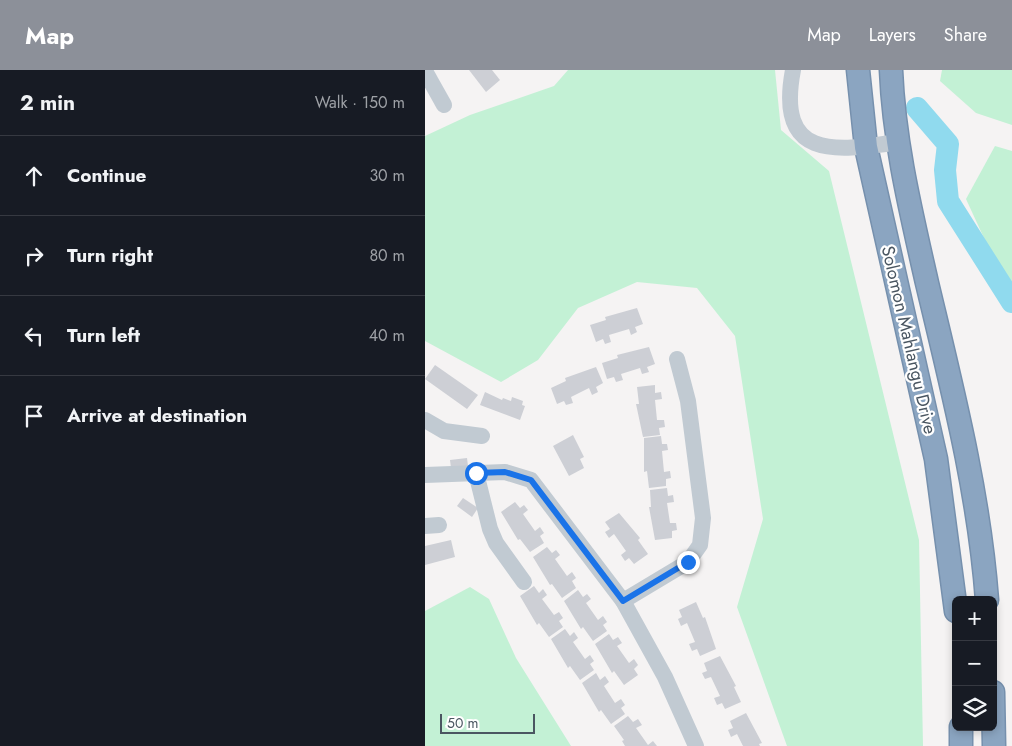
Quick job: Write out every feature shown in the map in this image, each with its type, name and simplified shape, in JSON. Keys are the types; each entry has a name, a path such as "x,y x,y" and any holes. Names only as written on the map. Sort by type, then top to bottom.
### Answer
{"highway":[{"name":"Solomon Mahlangu Drive","path":"859,70 866,147 936,460 954,596"},
{"name":"Solomon Mahlangu Drive","path":"891,70 893,107 909,202 967,454 979,529 987,596"},
{"path":"961,731 961,746"},
{"path":"994,731 994,746"}],"street":[{"path":"793,70 789,104 795,123 806,139 817,146 835,149 898,142"},
{"path":"425,71 444,105"},
{"path":"623,601 688,562 699,545 703,518 688,401 677,359"},
{"path":"425,420 444,431 482,436"},
{"path":"425,475 505,472 531,480 623,601 665,677 696,746"},
{"path":"476,473 490,529 496,543 524,582"}],"green space":[{"path":"568,70 775,70 781,130 829,171 919,540 923,746 787,746 737,607 763,519 735,336 697,288 637,282 578,308 538,360 501,382 425,341 425,136 470,115 554,86"},
{"path":"942,70 1012,70 1012,125 976,113 940,81"},
{"path":"995,146 1012,151 1012,299 966,199"},
{"path":"470,587 489,599 516,658 571,746 425,746 425,611"}],"building":[{"path":"469,70 492,70 500,80 486,92"},
{"path":"637,308 643,324 635,327 637,332 631,335 629,329 609,335 611,342 605,344 603,339 596,342 590,325 606,320 605,317"},
{"path":"649,347 655,364 647,367 649,372 642,374 640,368 621,374 623,380 616,382 614,377 607,379 602,363 618,358 617,355"},
{"path":"435,365 478,395 467,409 425,379"},
{"path":"596,367 603,383 596,387 598,392 592,395 589,388 571,397 573,403 566,405 564,401 557,404 551,388 566,381 565,378"},
{"path":"655,385 655,393 661,392 662,399 655,400 657,420 664,420 665,427 659,428 660,435 643,437 636,404 639,404 637,387"},
{"path":"485,392 502,400 503,398 511,401 512,397 523,401 522,405 525,406 520,420 480,405"},
{"path":"573,435 584,457 580,459 584,468 569,476 553,446"},
{"path":"661,436 662,444 667,444 668,450 662,451 664,472 670,471 671,478 666,479 666,486 649,488 647,471 644,472 644,438"},
{"path":"467,458 468,466 451,468 450,460"},
{"path":"667,488 668,496 673,495 674,502 667,503 670,523 676,523 677,530 672,531 672,538 655,540 649,507 651,507 650,490"},
{"path":"463,498 478,508 472,517 457,506"},
{"path":"515,502 520,508 524,505 528,510 523,514 535,531 540,527 544,533 540,536 544,543 530,552 520,539 518,540 501,512"},
{"path":"619,513 640,538 638,540 648,554 634,564 629,558 625,561 621,555 626,551 614,534 609,538 605,532 610,529 605,522"},
{"path":"451,540 455,557 425,565 425,546"},
{"path":"547,547 552,553 556,550 560,555 555,559 567,576 572,572 576,578 572,581 576,588 562,598 552,584 550,585 533,557"},
{"path":"534,586 539,593 543,589 547,595 542,599 554,615 559,612 563,618 559,621 563,627 549,637 539,623 537,625 520,596"},
{"path":"578,590 583,597 587,594 591,599 586,603 598,620 603,616 607,622 603,625 607,631 593,641 583,627 581,629 564,601"},
{"path":"696,602 703,618 705,617 716,649 700,656 697,649 692,651 689,644 695,642 687,623 681,626 678,619 682,617 679,610"},
{"path":"565,629 570,636 574,632 578,638 573,642 585,659 590,655 594,661 590,664 594,670 580,680 570,666 568,668 551,639"},
{"path":"609,634 613,640 618,637 622,643 617,646 629,663 634,659 638,665 634,669 638,675 624,685 614,671 612,673 595,644"},
{"path":"720,656 736,686 734,687 741,702 725,709 722,703 717,705 714,698 720,696 711,677 705,679 702,673 707,671 704,663"},
{"path":"596,673 600,680 605,676 609,682 604,686 615,703 621,699 625,705 621,708 625,714 611,724 601,710 599,712 582,683"},
{"path":"746,713 762,743 759,744 760,746 743,746 737,734 731,737 728,730 733,728 730,721"},
{"path":"628,716 633,722 638,719 642,725 636,728 648,745 653,741 657,746 625,746 622,741 624,740 614,726"}],"waterway":[{"path":"917,108 948,144 945,170 948,201 1012,302"}],"route":[{"path":"476,473 505,472 531,480 623,601 688,562"}]}
